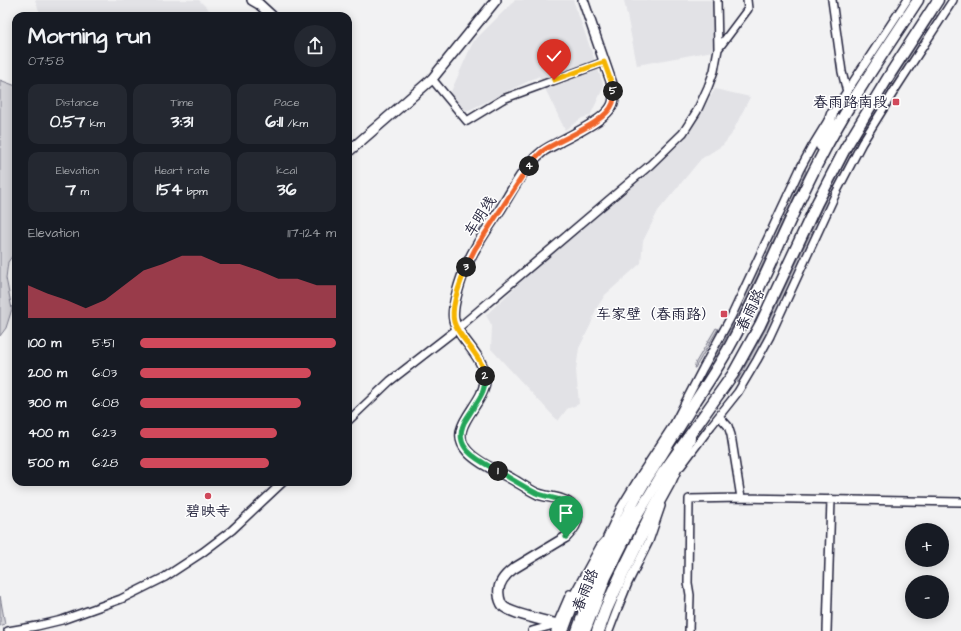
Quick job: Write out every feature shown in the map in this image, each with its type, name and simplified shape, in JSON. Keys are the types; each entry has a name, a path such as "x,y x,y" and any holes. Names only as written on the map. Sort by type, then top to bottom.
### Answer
{"highway":[{"path":"598,631 621,576 670,480 689,438"},
{"path":"560,625 602,548 620,528"}],"main road":[{"path":"252,0 268,12"},
{"path":"352,149 432,79 496,0"},
{"name":"车明线","path":"560,625 512,612 503,606 499,599 498,590 506,574 566,537 573,531 577,517 576,510 565,501 537,493 480,462 467,451 461,439 461,431 464,423 484,390 485,373 478,358 457,329 453,314 454,305 466,265 526,170 544,150 594,123 609,110 613,102 614,95 612,84 583,0"},
{"name":"春雨路","path":"577,631 585,605 620,528 646,480 732,342 748,312 811,176 831,138 918,0"},
{"name":"春雨路","path":"585,631 606,577 625,537 652,490 733,374 760,325 817,203 846,147 892,71 938,0"},
{"path":"811,176 832,114"},
{"path":"674,424 706,385"}],"street":[{"path":"352,417 390,381 457,329 650,165 683,133 697,111 714,71 718,49 717,0"},
{"path":"718,49 748,9 747,0"},
{"path":"832,0 846,92"},
{"path":"602,548 621,508 674,424 732,315 800,169 813,145 907,0"},
{"path":"610,631 617,610 649,541 670,480 738,392 757,360 770,336 830,205 862,143 953,0"},
{"path":"432,79 467,121 503,99 604,62"},
{"path":"719,416 728,426 731,435 741,498"},
{"path":"8,631 62,620 121,599 165,577 232,530 279,486"},
{"path":"689,631 689,498 961,502"},
{"path":"827,631 831,499"},
{"path":"532,631 560,625"}],"shaded area":[{"path":"35,0 199,0 210,12 40,12"},
{"path":"515,0 573,0 604,86 590,116 582,118 565,130 539,76 467,111 449,96 473,42"},
{"path":"624,0 712,0 713,51 637,65"},
{"path":"937,15 939,16 882,105 760,349 740,383 737,382 765,330 849,154 879,103"},
{"path":"0,80 12,84 12,256 8,262 6,278 12,309 6,328 0,336"},
{"path":"715,89 750,97 731,135 723,145 701,159 658,211 643,241 641,263 605,295 596,309 591,324 579,348 576,370 579,404 567,409 558,421 491,349 492,326 486,315 557,248 648,173 685,139"},
{"path":"804,168 806,171 744,305 710,368 706,368"},
{"path":"716,328 718,329 694,368 696,362"},
{"path":"0,596 5,624 0,626"}],"place":[{"name":"春雨路南段","path":"896,102"},
{"name":"车家壁（春雨路）","path":"724,314"},
{"name":"碧映寺","path":"208,496"}],"route":[{"path":"554,80 604,62 612,84 614,95 613,102 609,110 603,116 594,123 544,150 526,170 466,265 454,305 453,314 457,329 478,358 485,373 484,390 464,423 461,431 461,439 464,446 473,457 480,462 537,493 565,501 571,505 576,510 576,524 573,531 566,537"}]}
